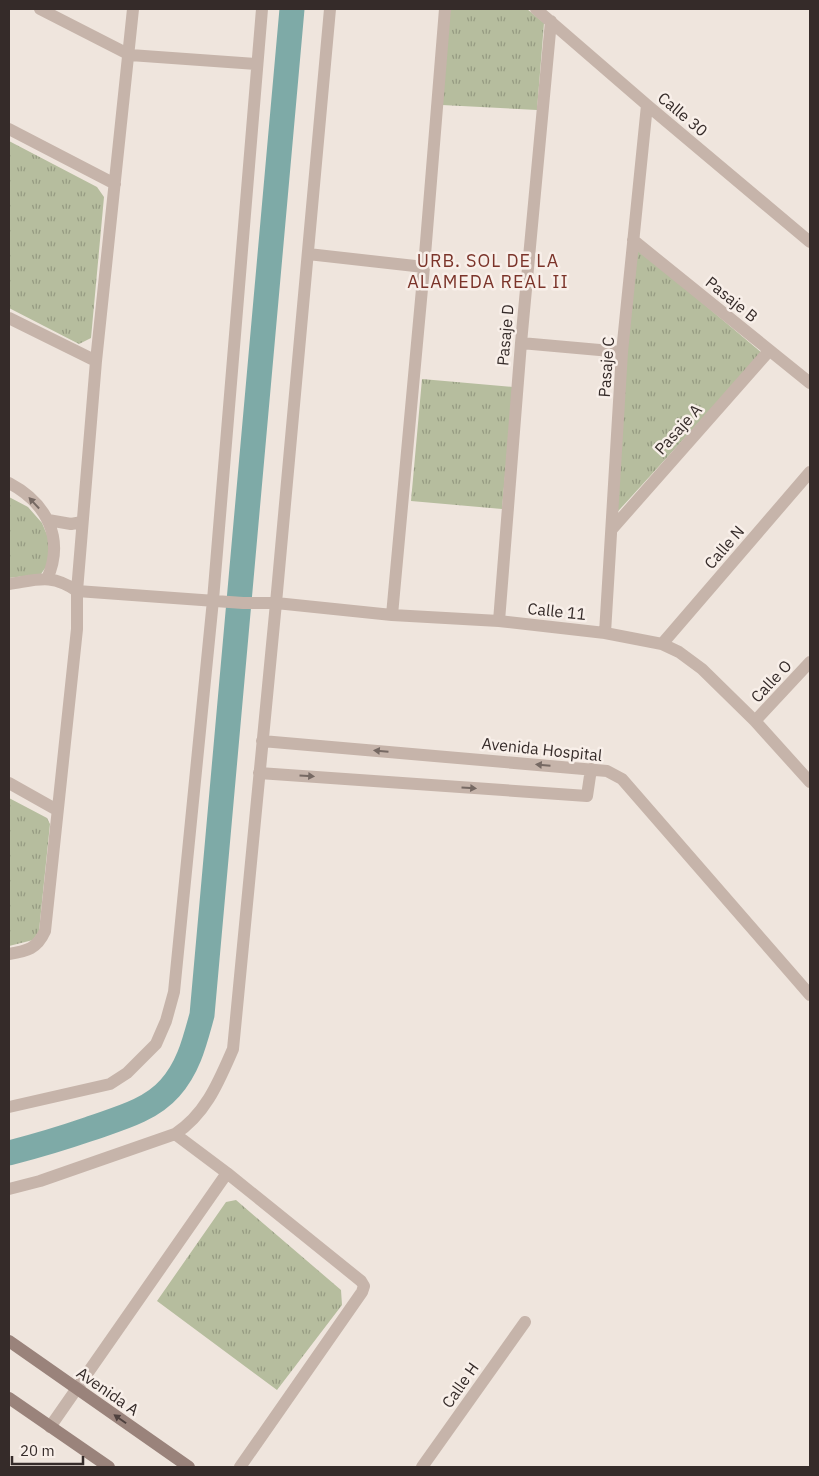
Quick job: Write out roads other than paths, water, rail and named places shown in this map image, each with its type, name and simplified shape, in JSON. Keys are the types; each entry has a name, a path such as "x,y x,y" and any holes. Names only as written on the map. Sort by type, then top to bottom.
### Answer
{"street":[{"path":"40,9 130,55 257,64"},
{"path":"9,954 27,950 40,942 45,931 77,629 77,591 96,362 134,9"},
{"path":"9,1108 110,1084 127,1073 156,1044 166,1021 174,992 213,600 262,9"},
{"path":"9,1189 40,1181 175,1134 187,1126 198,1114 217,1087 233,1049 330,9"},
{"path":"392,615 424,267 445,9"},
{"name":"Calle 30","path":"536,9 810,242"},
{"name":"Pasaje D","path":"498,621 520,343 551,21"},
{"name":"Pasaje C","path":"605,632 622,352 647,105"},
{"path":"9,129 115,184"},
{"name":"Pasaje B","path":"634,240 810,383"},
{"path":"308,254 424,267"},
{"path":"9,318 96,362"},
{"path":"520,343 622,352"},
{"name":"Pasaje A","path":"612,528 769,351"},
{"name":"Calle N","path":"662,644 810,472"},
{"path":"9,483 28,497 48,520 53,532 55,546 52,567 47,579"},
{"path":"48,520 71,524 82,522"},
{"path":"9,584 47,579 61,581 77,591"},
{"name":"Calle 11","path":"77,591 238,603 276,603 392,615 498,621 605,632 662,644 679,652 702,669 755,721 810,782"},
{"name":"Calle O","path":"755,721 810,662"},
{"name":"Avenida Hospital","path":"262,741 607,771 622,779 810,996"},
{"path":"259,773 587,796 591,769"},
{"path":"9,783 57,810"},
{"path":"175,1134 227,1173 361,1281 364,1286 362,1292 240,1467"},
{"path":"50,1427 227,1173"},
{"name":"Calle H","path":"422,1467 525,1322"},
{"name":"Avenida A","path":"9,1340 189,1467"},
{"path":"9,1398 109,1467"}],"waterway":[{"path":"9,1153 111,1122 153,1103 177,1080 187,1062 202,1015 292,9"}],"district":[{"name":"URB. SOL DE LA ALAMEDA REAL II","path":"488,270"}]}
